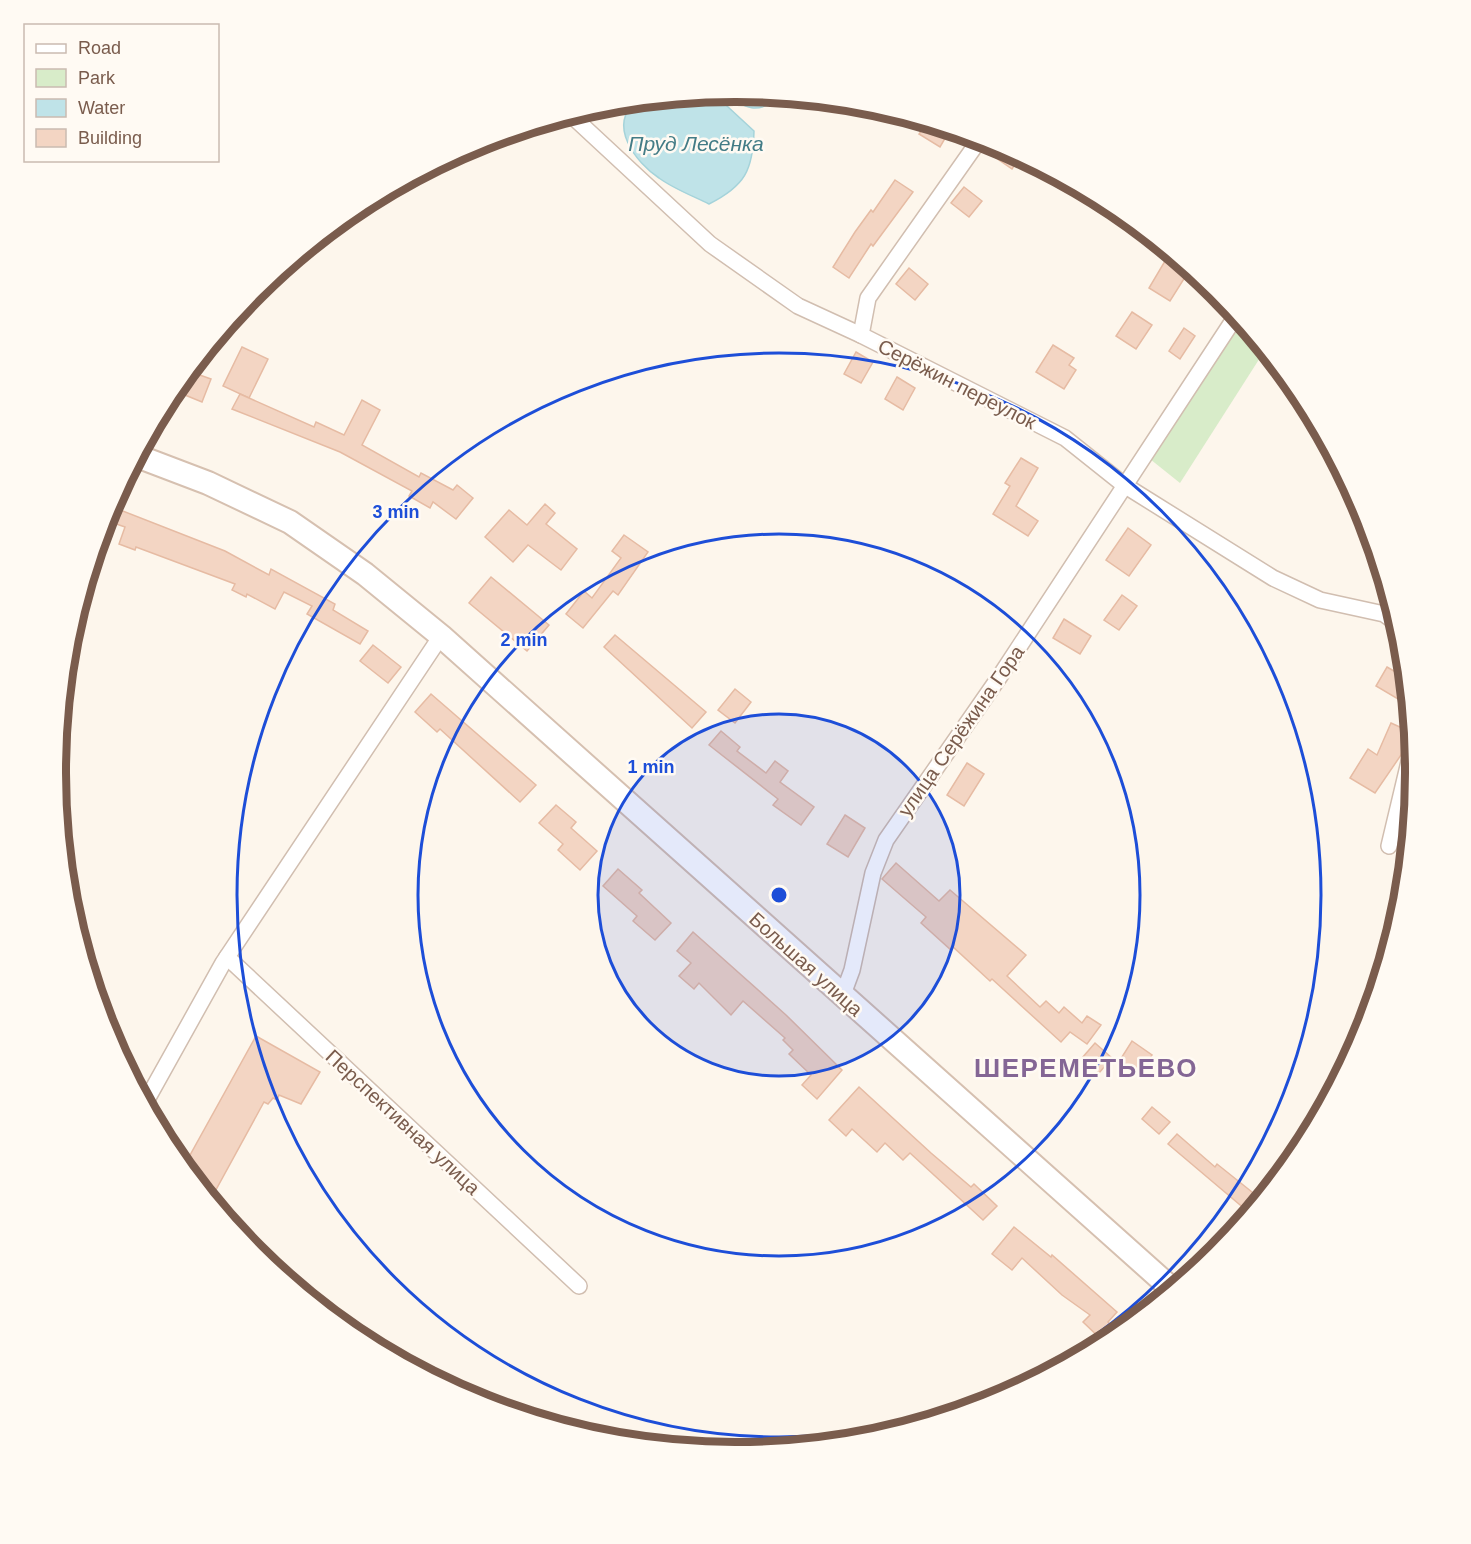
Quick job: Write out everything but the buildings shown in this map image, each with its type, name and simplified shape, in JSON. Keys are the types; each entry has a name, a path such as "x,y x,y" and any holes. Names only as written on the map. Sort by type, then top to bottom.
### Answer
{"street":[{"path":"579,121 710,244 798,306 861,335"},
{"name":"Серёжин переулок","path":"975,147 868,298 861,335 1065,438 1124,486"},
{"name":"улица Серёжина Гора","path":"842,997 852,970 873,873 886,840 1000,676 1231,323"},
{"name":"Большая улица","path":"144,459 208,483 290,522 365,574 441,636 842,997 1166,1284"},
{"path":"1124,486 1273,578 1320,600 1386,615"},
{"path":"150,1095 227,957 441,636"},
{"path":"1389,846 1405,779"},
{"name":"Перспективная улица","path":"227,957 579,1286"}],"green space":[{"path":"1237,329 1261,357 1180,483 1150,459"}],"water":[{"path":"738,102 771,104 752,108"},
{"name":"Пруд Лесёнка","path":"723,103 754,131 749,166 739,183 709,204 677,189 650,171 628,143 624,132 624,121 628,111"}],"district":[{"name":"ШЕРЕМЕТЬЕВО","path":"1086,1068"}]}
